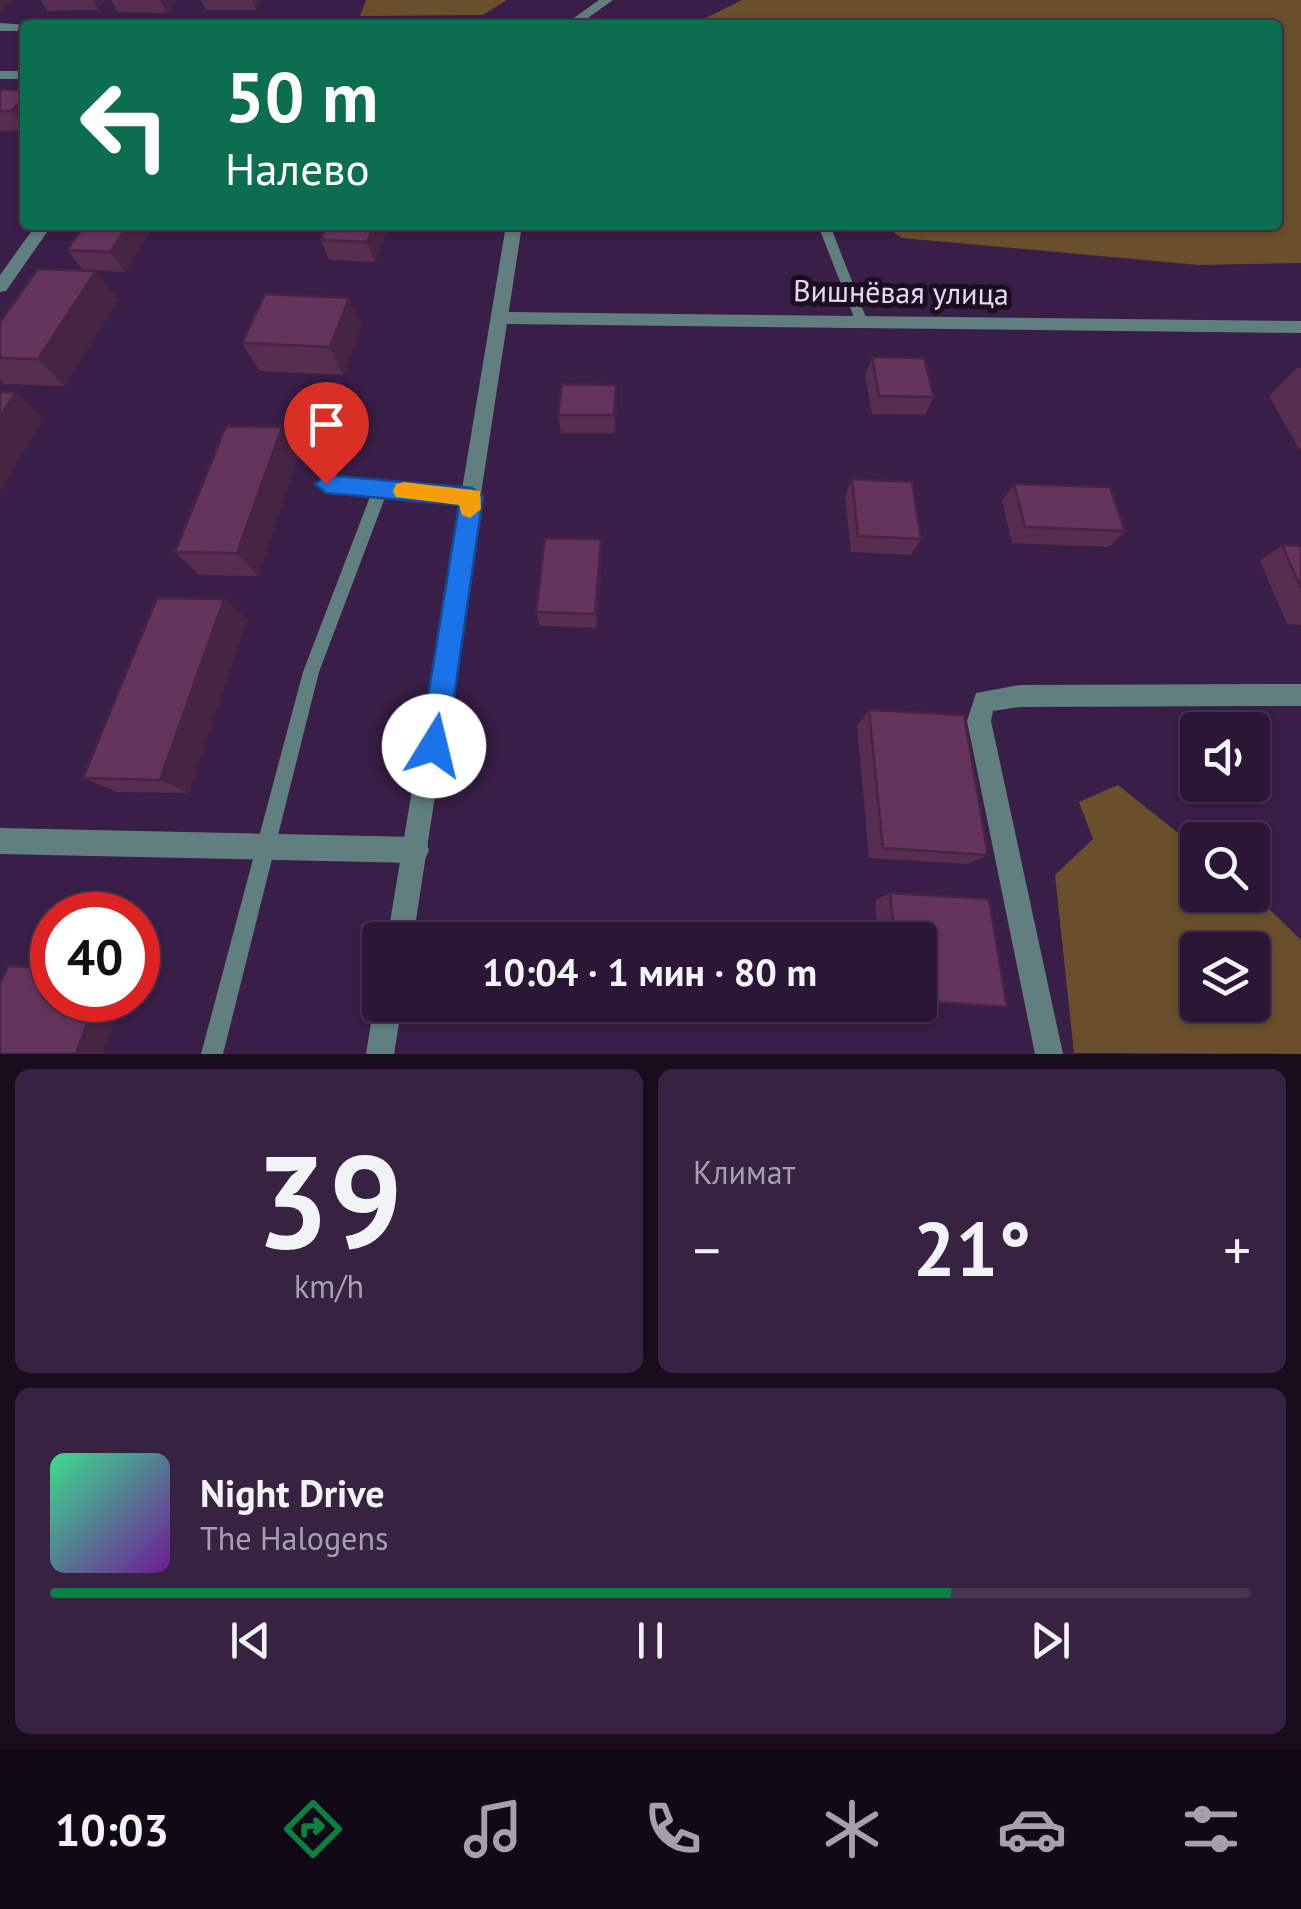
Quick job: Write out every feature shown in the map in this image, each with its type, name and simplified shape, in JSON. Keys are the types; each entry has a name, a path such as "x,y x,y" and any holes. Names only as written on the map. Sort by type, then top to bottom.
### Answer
{"street":[{"path":"578,20 608,0"},
{"path":"0,287 40,230"},
{"path":"403,922 513,230"},
{"name":"Вишнёвая улица","path":"500,318 1301,326"},
{"path":"1049,1054 979,721 984,701 1020,696 1301,695"},
{"path":"0,841 416,850"},
{"path":"380,1054 385,1022"}],"lane":[{"path":"826,230 861,320"},
{"path":"326,484 472,497"},
{"path":"212,1054 311,672 381,488"}],"shaded area":[{"path":"366,0 507,0 483,15 360,16"},
{"path":"742,0 1301,0 1301,263 1199,265 902,238 890,230 1282,230 1282,20 702,20"},
{"path":"1118,785 1180,834 1180,912 1270,910 1301,940 1301,1054 1074,1053 1055,875 1093,839 1079,802"}],"building":[{"path":"0,90 20,90 20,101 12,111 0,111"},
{"path":"81,230 125,230 110,252 67,250"},
{"path":"325,230 372,230 367,242 321,240"},
{"path":"38,269 96,271 38,359 0,358 0,322"},
{"path":"265,294 349,298 330,347 242,343"},
{"path":"872,357 924,358 934,397 879,396"},
{"path":"562,384 616,385 614,415 558,415"},
{"path":"0,392 16,392 0,417"},
{"path":"226,426 282,427 237,553 175,552"},
{"path":"852,479 912,482 921,539 858,536"},
{"path":"1014,484 1110,487 1125,531 1025,527"},
{"path":"545,538 601,539 595,614 536,612"},
{"path":"1282,545 1301,546 1301,588"},
{"path":"157,598 224,599 160,780 83,778"},
{"path":"869,710 964,715 988,855 883,848"},
{"path":"890,893 989,899 1007,1007 937,1002 937,922 893,922"},
{"path":"8,966 30,967 30,1022 88,1022 76,1054 0,1054 0,984"}],"slow traffic":[{"path":"404,491 472,497 470,509"}],"route":[{"path":"326,484 472,497 434,746"}]}
